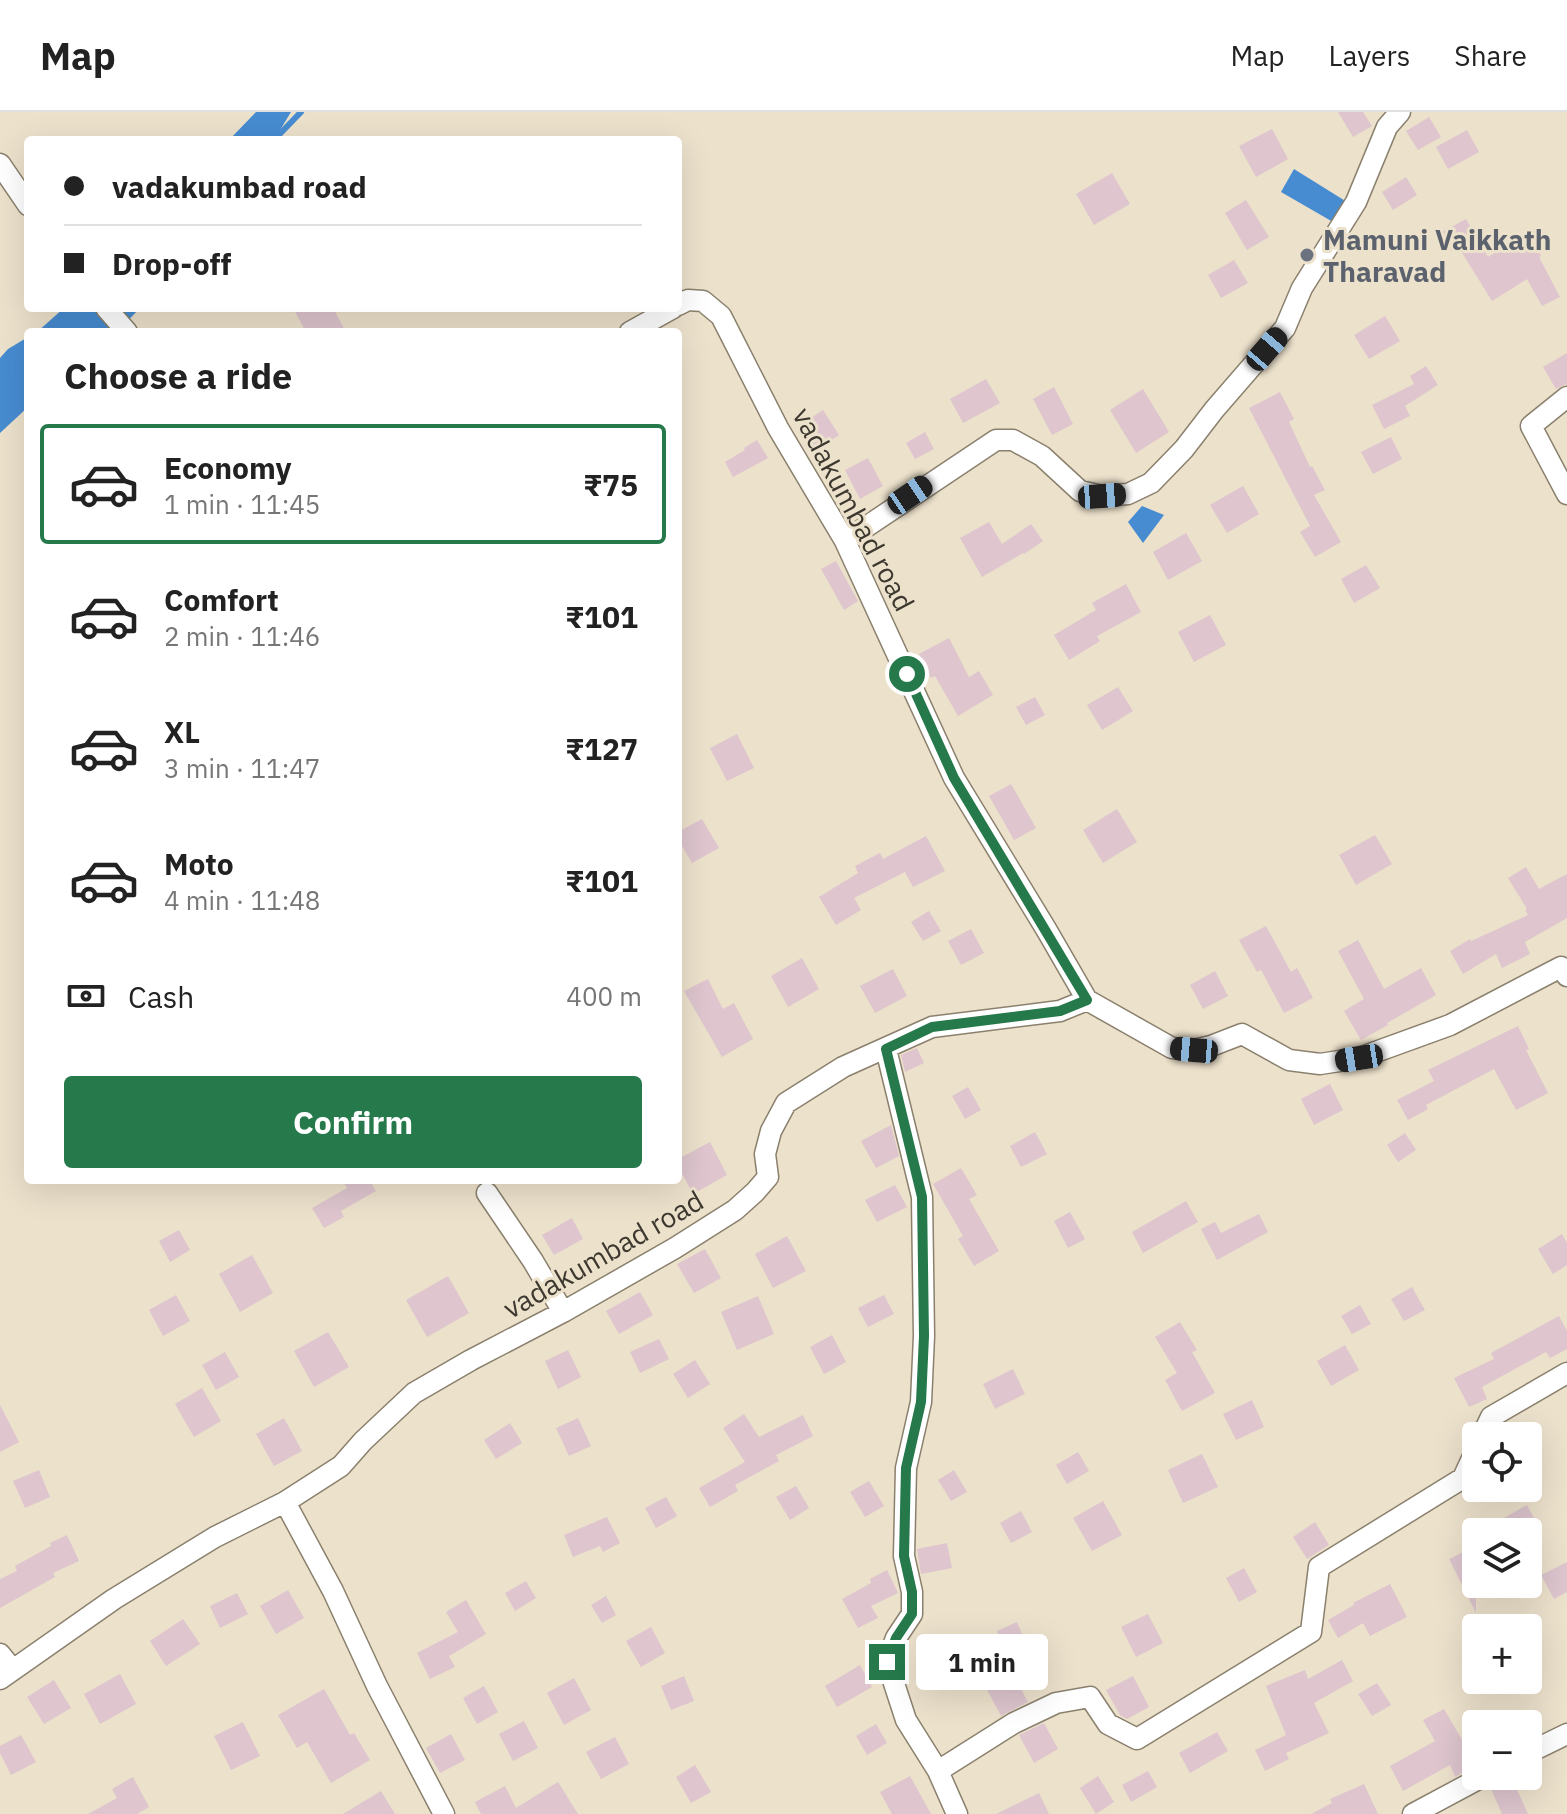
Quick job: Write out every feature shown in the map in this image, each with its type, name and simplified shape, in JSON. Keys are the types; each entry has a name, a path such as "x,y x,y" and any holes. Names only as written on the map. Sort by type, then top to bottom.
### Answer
{"street":[{"path":"845,541 996,440 1013,440 1042,456 1080,491 1102,496 1128,494 1151,483 1184,449 1285,328 1302,288 1356,202 1387,127 1400,112"},
{"path":"0,164 24,199"},
{"name":"vadakumbad road","path":"4,1668 215,1537 285,1502 341,1466 414,1393 563,1312 735,1210 768,1177 765,1154 771,1131 786,1103 843,1067 932,1027 1060,1011 1087,1000 954,778 845,541 778,428 721,316 703,301 688,300 682,304"},
{"path":"110,312 124,328"},
{"name":"vadakumbad road","path":"637,328 667,312"},
{"path":"1567,397 1531,426 1567,494"},
{"path":"1087,1000 1172,1048 1194,1050 1242,1034 1289,1060 1320,1064 1359,1058 1450,1025 1561,967 1567,976"},
{"path":"886,1049 922,1197 924,1336 921,1402 906,1468 904,1556 912,1592 912,1614 896,1638 887,1662 906,1720 938,1771 957,1814"},
{"path":"487,1193 563,1312"},
{"path":"1489,1422 1491,1417 1567,1373"},
{"path":"938,1771 1014,1723 1056,1703 1090,1697 1108,1724 1137,1739 1311,1632 1319,1567 1462,1479"},
{"path":"285,1502 444,1814"},
{"path":"1542,1746 1567,1734"},
{"path":"1413,1814 1462,1788"}],"water":[{"path":"256,112 291,112 276,136 233,136"},
{"path":"1294,169 1347,202 1333,222 1281,192"},
{"path":"60,312 136,312 121,328 42,328"},
{"path":"24,339 24,411 0,433 0,358"},
{"path":"1142,506 1164,515 1143,543 1128,522"}],"building":[{"path":"1338,112 1363,112 1372,126 1353,137"},
{"path":"1429,117 1441,137 1418,150 1406,131"},
{"path":"1272,129 1288,159 1256,177 1239,146"},
{"path":"1467,130 1479,152 1448,169 1436,147"},
{"path":"1112,173 1130,204 1094,225 1076,194"},
{"path":"1406,177 1417,195 1393,210 1382,192"},
{"path":"1246,200 1269,237 1247,250 1225,213"},
{"path":"1466,219 1488,257 1501,249 1503,253 1531,237 1560,297 1542,306 1527,279 1492,301 1459,248 1452,252 1440,233"},
{"path":"1234,260 1248,283 1221,298 1208,275"},
{"path":"295,312 335,312 344,328 304,328"},
{"path":"1385,316 1400,341 1369,359 1354,335"},
{"path":"1567,353 1567,384 1556,389 1543,367"},
{"path":"1426,366 1438,385 1405,406 1410,416 1384,429 1372,405 1414,384 1410,376"},
{"path":"986,379 1000,403 963,423 950,399"},
{"path":"1054,387 1073,424 1052,435 1033,399"},
{"path":"1143,389 1169,432 1136,453 1110,410"},
{"path":"1280,392 1294,419 1289,422 1310,467 1325,490 1314,495 1341,542 1315,557 1300,532 1310,526 1249,408"},
{"path":"823,410 839,435 815,451 799,426"},
{"path":"925,432 934,449 915,459 906,443"},
{"path":"1391,437 1402,459 1373,474 1361,452"},
{"path":"757,440 768,458 733,477 725,462"},
{"path":"868,458 883,486 860,499 845,470"},
{"path":"1243,486 1259,514 1227,533 1210,505"},
{"path":"989,522 1002,544 1031,524 1043,541 982,577 960,538"},
{"path":"1186,533 1202,561 1168,580 1153,552"},
{"path":"836,561 858,601 844,610 821,569"},
{"path":"1366,565 1380,588 1354,603 1341,579"},
{"path":"1126,584 1141,612 1097,636 1100,641 1069,660 1054,635 1096,610 1092,603"},
{"path":"1210,615 1226,645 1194,662 1178,632"},
{"path":"949,638 969,677 979,671 993,695 958,716 935,676 931,678 919,654"},
{"path":"1118,687 1133,711 1102,730 1087,705"},
{"path":"1035,697 1045,715 1026,725 1016,707"},
{"path":"737,734 754,768 727,781 710,748"},
{"path":"1011,784 1036,828 1014,840 989,796"},
{"path":"1117,809 1137,842 1103,863 1083,830"},
{"path":"702,819 719,848 692,863 682,846 682,830"},
{"path":"1375,835 1392,864 1356,885 1339,855"},
{"path":"926,836 945,871 913,887 905,872 854,898 861,910 836,925 819,897 858,873 855,866 880,853 883,859"},
{"path":"1526,867 1539,889 1567,874 1567,918 1525,942 1530,954 1502,968 1496,954 1463,974 1450,951 1470,939 1528,915 1508,878"},
{"path":"929,911 941,931 923,941 911,922"},
{"path":"1266,926 1291,972 1297,968 1313,998 1284,1013 1261,970 1257,972 1239,940"},
{"path":"971,929 984,953 961,965 948,941"},
{"path":"1358,940 1384,989 1421,968 1436,995 1361,1040 1344,1011 1364,999 1338,951"},
{"path":"802,958 819,989 788,1007 771,976"},
{"path":"893,969 907,996 875,1013 860,986"},
{"path":"1215,971 1228,996 1203,1009 1190,985"},
{"path":"708,979 723,1009 734,1003 753,1039 722,1057 684,991"},
{"path":"1518,1026 1529,1049 1526,1050 1548,1093 1516,1110 1494,1069 1426,1105 1428,1109 1408,1120 1397,1100 1434,1081 1428,1070"},
{"path":"917,1048 924,1063 905,1072 901,1055"},
{"path":"1330,1084 1343,1110 1314,1125 1301,1099"},
{"path":"968,1087 981,1110 965,1119 952,1096"},
{"path":"891,1125 899,1156 876,1168 861,1141"},
{"path":"1035,1132 1047,1154 1021,1167 1010,1146"},
{"path":"1405,1133 1416,1150 1398,1162 1387,1145"},
{"path":"710,1142 727,1175 693,1194 682,1173 682,1157"},
{"path":"961,1168 977,1195 969,1199 999,1251 974,1266 958,1239 963,1236 933,1184"},
{"path":"344,1184 372,1184 376,1191 341,1211 344,1217 324,1228 312,1208 347,1188"},
{"path":"895,1185 907,1207 877,1222 865,1200"},
{"path":"1186,1201 1198,1222 1143,1253 1132,1232"},
{"path":"1070,1212 1085,1239 1068,1248 1054,1221"},
{"path":"1259,1214 1268,1232 1217,1260 1201,1229 1215,1222 1221,1233"},
{"path":"572,1218 583,1239 554,1255 542,1235"},
{"path":"179,1230 190,1250 170,1262 159,1241"},
{"path":"1562,1234 1567,1243 1567,1265 1553,1274 1538,1249"},
{"path":"787,1236 806,1271 773,1288 755,1254"},
{"path":"705,1249 721,1278 694,1293 677,1264"},
{"path":"252,1255 273,1293 240,1312 219,1274"},
{"path":"448,1276 469,1313 427,1337 406,1300"},
{"path":"1412,1287 1425,1310 1404,1321 1391,1299"},
{"path":"640,1292 653,1315 619,1334 606,1311"},
{"path":"176,1295 190,1321 163,1336 149,1310"},
{"path":"884,1295 894,1314 868,1327 858,1308"},
{"path":"758,1296 774,1334 737,1350 721,1312"},
{"path":"1360,1305 1371,1324 1352,1334 1341,1316"},
{"path":"1559,1316 1567,1331 1567,1349 1550,1358 1546,1352 1482,1387 1487,1399 1469,1407 1454,1378 1494,1359 1491,1353"},
{"path":"1180,1322 1197,1350 1192,1352 1215,1393 1182,1411 1165,1380 1177,1373 1155,1337"},
{"path":"328,1332 349,1367 314,1387 294,1351"},
{"path":"832,1335 846,1362 824,1374 810,1347"},
{"path":"659,1339 669,1359 640,1373 630,1352"},
{"path":"1345,1345 1359,1370 1331,1386 1317,1361"},
{"path":"568,1350 581,1377 558,1389 545,1361"},
{"path":"225,1352 239,1377 216,1390 202,1365"},
{"path":"695,1360 710,1384 688,1398 673,1374"},
{"path":"1013,1369 1025,1394 995,1409 983,1384"},
{"path":"202,1388 221,1421 194,1437 175,1404"},
{"path":"1252,1400 1264,1427 1236,1440 1223,1414"},
{"path":"0,1405 19,1442 0,1452"},
{"path":"744,1414 759,1437 803,1415 813,1436 776,1455 779,1461 735,1485 738,1491 710,1507 699,1488 745,1462 723,1428"},
{"path":"284,1418 302,1451 274,1466 256,1434"},
{"path":"578,1418 591,1446 569,1456 556,1428"},
{"path":"510,1423 522,1443 496,1459 484,1440"},
{"path":"1078,1452 1089,1471 1067,1484 1056,1465"},
{"path":"1202,1454 1218,1487 1183,1503 1168,1470"},
{"path":"39,1470 50,1497 25,1508 13,1481"},
{"path":"954,1470 967,1492 951,1501 938,1480"},
{"path":"869,1481 884,1506 865,1517 850,1492"},
{"path":"796,1486 809,1508 790,1520 776,1497"},
{"path":"666,1497 677,1516 656,1528 645,1508"},
{"path":"1103,1501 1122,1535 1092,1551 1073,1518"},
{"path":"1527,1505 1534,1518 1504,1518"},
{"path":"1021,1511 1032,1532 1011,1543 1000,1523"},
{"path":"607,1517 620,1543 603,1552 600,1546 573,1557 564,1535"},
{"path":"1315,1522 1329,1545 1307,1559 1293,1537"},
{"path":"67,1535 79,1561 53,1573 55,1577 0,1608 0,1579 17,1571 15,1566 51,1546 50,1543"},
{"path":"947,1543 952,1568 921,1574 917,1549"},
{"path":"1462,1553 1462,1585 1449,1559"},
{"path":"1567,1562 1567,1592 1554,1599 1542,1574"},
{"path":"1244,1568 1257,1592 1239,1602 1226,1578"},
{"path":"887,1570 898,1593 871,1606 878,1618 858,1628 842,1599"},
{"path":"526,1581 536,1598 515,1611 505,1593"},
{"path":"1390,1584 1407,1617 1370,1636 1363,1623 1338,1638 1328,1620"},
{"path":"288,1590 304,1618 276,1634 260,1606"},
{"path":"237,1593 248,1614 220,1628 210,1606"},
{"path":"606,1596 616,1615 602,1623 591,1605"},
{"path":"1468,1598 1476,1598 1476,1613"},
{"path":"466,1600 486,1634 449,1656 455,1667 430,1679 417,1653 458,1632 446,1612"},
{"path":"1148,1614 1163,1643 1136,1657 1121,1627"},
{"path":"183,1619 200,1644 166,1666 150,1641"},
{"path":"1017,1622 1025,1642 1005,1651 997,1631"},
{"path":"651,1627 665,1653 641,1667 626,1641"},
{"path":"1342,1660 1353,1681 1314,1703 1329,1733 1286,1753 1289,1759 1265,1771 1255,1750 1286,1735 1266,1686 1305,1670 1308,1679"},
{"path":"860,1665 872,1687 837,1707 825,1686"},
{"path":"1009,1666 1028,1702 1001,1716 982,1680"},
{"path":"120,1674 136,1704 100,1724 84,1694"},
{"path":"684,1676 694,1701 671,1710 661,1686"},
{"path":"1133,1676 1149,1707 1127,1719 1120,1715 1106,1690"},
{"path":"574,1678 591,1710 564,1725 547,1693"},
{"path":"54,1680 71,1708 44,1724 27,1697"},
{"path":"1377,1683 1391,1705 1372,1716 1358,1694"},
{"path":"484,1686 498,1712 477,1724 463,1698"},
{"path":"324,1689 350,1735 354,1733 370,1760 331,1783 307,1742 297,1748 278,1715"},
{"path":"1444,1709 1462,1740 1462,1773 1455,1777 1450,1765 1403,1791 1390,1766 1435,1741 1423,1720"},
{"path":"524,1721 538,1748 513,1761 499,1734"},
{"path":"243,1722 260,1756 231,1770 214,1736"},
{"path":"1044,1723 1058,1749 1034,1763 1019,1735"},
{"path":"876,1724 887,1743 867,1755 856,1736"},
{"path":"1217,1732 1228,1751 1190,1773 1179,1753"},
{"path":"451,1734 465,1760 440,1773 426,1748"},
{"path":"21,1735 36,1762 11,1775 0,1753 0,1746"},
{"path":"615,1737 629,1764 601,1779 586,1752"},
{"path":"695,1765 711,1792 691,1803 676,1777"},
{"path":"1148,1771 1157,1787 1131,1802 1122,1785"},
{"path":"910,1776 931,1814 892,1814 880,1792"},
{"path":"1098,1776 1114,1802 1096,1814 1080,1788"},
{"path":"133,1777 149,1807 137,1814 88,1814 117,1798 112,1789"},
{"path":"558,1782 578,1814 481,1814 475,1802 505,1786 516,1808"},
{"path":"1364,1784 1378,1814 1311,1814 1332,1803 1330,1799"},
{"path":"1491,1790 1517,1790 1528,1814 1502,1814"},
{"path":"381,1791 395,1814 343,1814"},
{"path":"1039,1793 1049,1814 996,1814"}],"waterway":[{"path":"278,136 301,112"}],"place":[{"name":"Mamuni Vaikkath Tharavad","path":"1307,255"}],"route":[{"path":"887,1662 896,1638 912,1614 912,1592 904,1556 906,1468 921,1402 924,1336 922,1197 886,1049 932,1027 1060,1011 1087,1000 954,778 907,674"}]}
